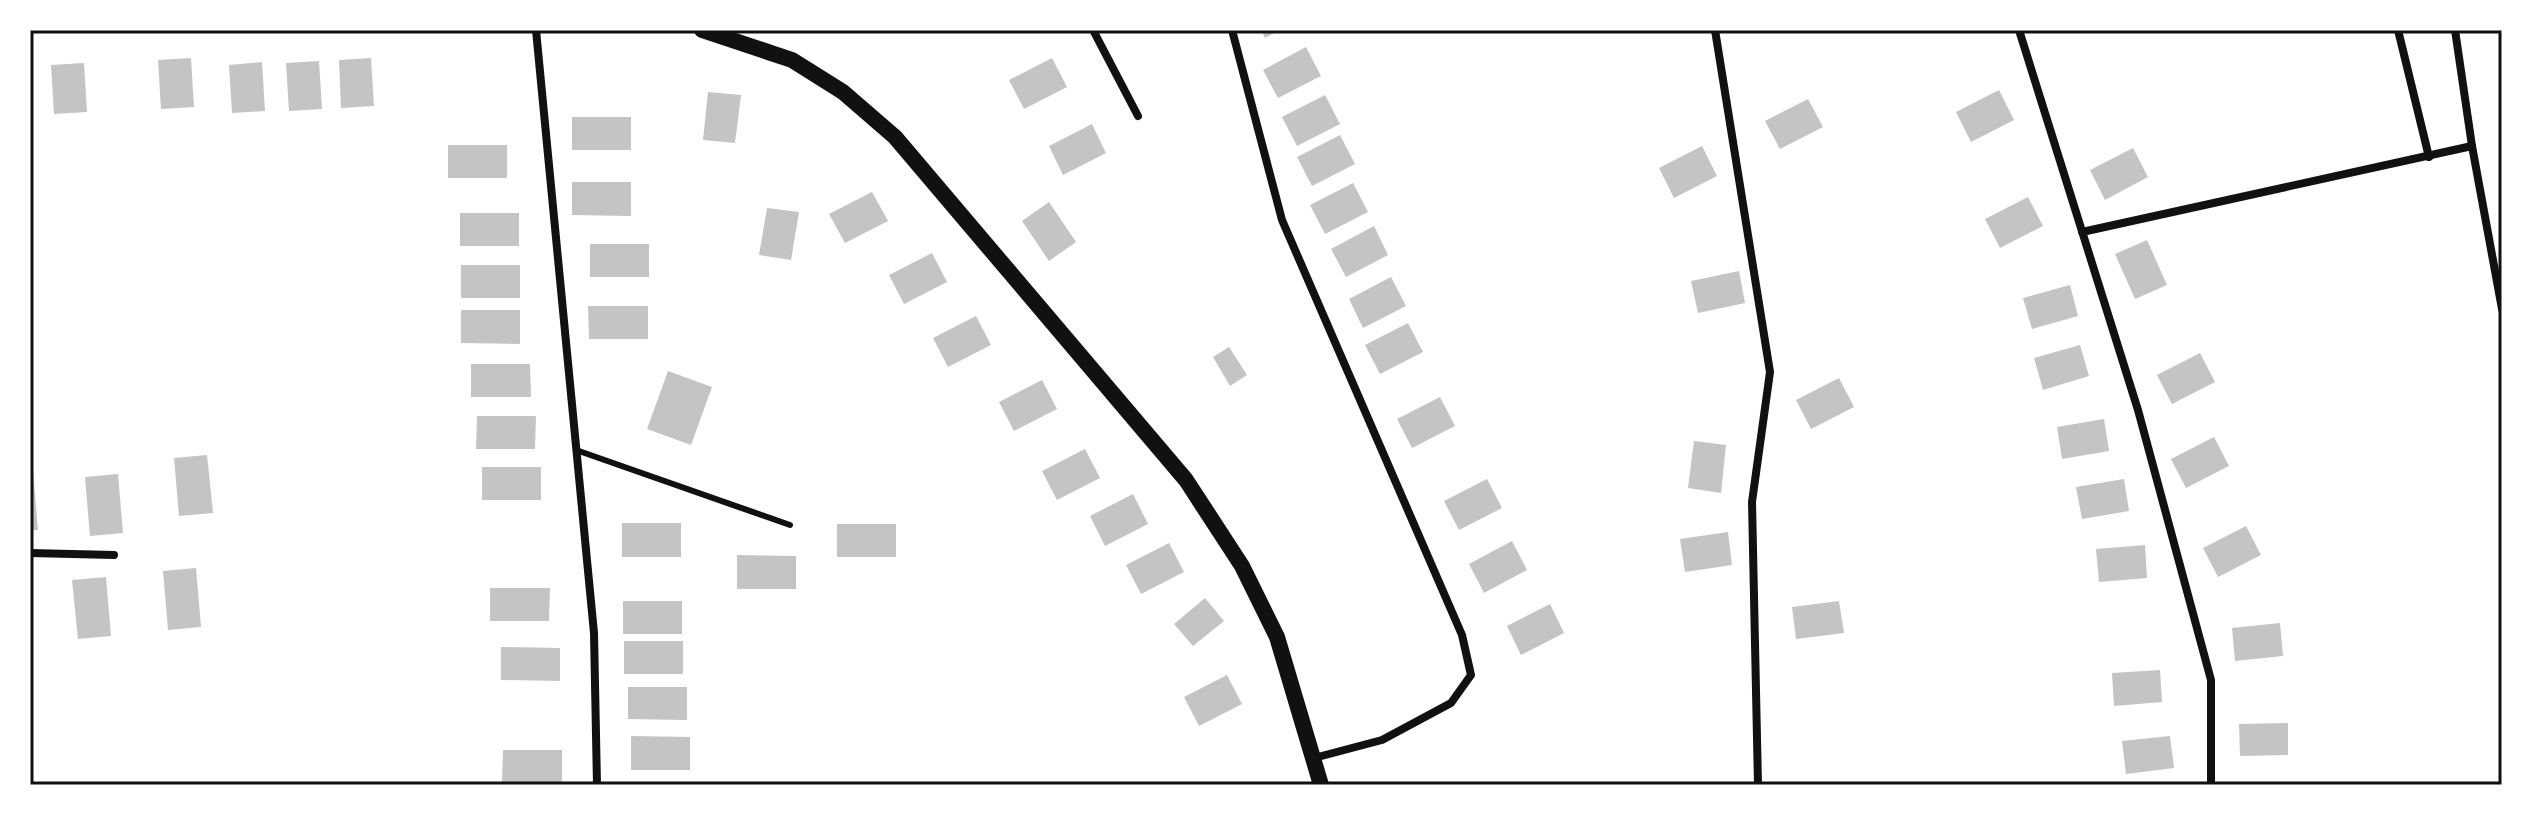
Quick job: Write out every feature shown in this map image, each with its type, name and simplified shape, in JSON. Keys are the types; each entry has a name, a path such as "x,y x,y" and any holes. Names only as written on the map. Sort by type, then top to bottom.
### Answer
{"main road":[{"path":"702,30 792,60 843,92 895,137 1186,480 1242,566 1277,637 1321,785"}],"street":[{"path":"536,30 594,633 597,785"},
{"path":"1093,30 1138,116"},
{"path":"1232,30 1282,220 1462,635 1471,675 1451,703 1382,740 1314,758"},
{"path":"1715,30 1770,372 1752,502 1758,785"},
{"path":"2019,30 2138,410 2211,680 2211,785"},
{"path":"2398,30 2429,157"},
{"path":"2455,30 2472,146 2502,309"},
{"path":"2082,232 2472,146"},
{"path":"30,553 114,555"}],"lane":[{"path":"576,450 790,525"}],"building":[{"path":"1261,30 1280,30 1265,38"},
{"path":"1306,47 1321,76 1278,98 1263,70"},
{"path":"191,58 194,107 161,109 158,60"},
{"path":"371,58 374,106 341,108 339,60"},
{"path":"1052,58 1067,87 1024,109 1009,80"},
{"path":"319,61 322,109 289,111 286,63"},
{"path":"262,62 265,111 232,113 229,65"},
{"path":"84,63 87,112 54,114 51,65"},
{"path":"1999,90 2014,120 1971,142 1956,112"},
{"path":"708,92 741,95 735,143 703,140"},
{"path":"1325,95 1340,124 1297,146 1282,117"},
{"path":"1808,99 1823,127 1780,149 1765,121"},
{"path":"572,117 631,117 631,150 572,150"},
{"path":"1092,124 1106,153 1063,175 1049,146"},
{"path":"1340,135 1355,164 1312,186 1297,157"},
{"path":"448,145 507,145 507,178 448,178"},
{"path":"1702,146 1717,176 1674,198 1659,168"},
{"path":"2133,148 2148,177 2105,200 2090,170"},
{"path":"572,182 631,182 631,216 572,215"},
{"path":"1353,183 1368,212 1325,234 1310,205"},
{"path":"872,192 888,221 845,243 829,214"},
{"path":"2028,197 2043,226 2000,248 1985,219"},
{"path":"1049,202 1076,242 1049,261 1022,221"},
{"path":"767,208 799,212 791,260 759,255"},
{"path":"460,213 519,213 519,246 460,246"},
{"path":"1374,226 1388,255 1346,277 1331,249"},
{"path":"2147,240 2167,285 2135,299 2115,254"},
{"path":"590,244 649,244 649,277 590,277"},
{"path":"932,253 947,282 904,304 889,275"},
{"path":"461,265 520,265 520,298 461,298"},
{"path":"1739,271 1745,303 1698,313 1691,281"},
{"path":"1391,277 1406,306 1363,328 1349,299"},
{"path":"2070,285 2078,316 2032,329 2023,298"},
{"path":"588,306 648,306 648,339 589,339"},
{"path":"461,310 520,310 520,344 461,343"},
{"path":"976,316 991,345 948,367 933,338"},
{"path":"1408,323 1423,352 1380,374 1365,345"},
{"path":"2080,345 2089,376 2043,390 2034,358"},
{"path":"1229,347 1247,375 1230,386 1213,357"},
{"path":"2200,353 2215,382 2172,404 2157,375"},
{"path":"471,364 530,364 531,397 471,397"},
{"path":"668,371 712,387 691,445 647,429"},
{"path":"1839,378 1854,407 1811,429 1796,400"},
{"path":"1042,380 1057,409 1014,431 999,402"},
{"path":"1440,397 1455,426 1412,448 1397,419"},
{"path":"477,416 536,416 535,449 476,449"},
{"path":"2104,419 2109,451 2062,459 2057,427"},
{"path":"2214,437 2229,466 2186,488 2171,459"},
{"path":"1694,441 1726,445 1721,493 1688,488"},
{"path":"1085,449 1100,478 1057,500 1042,471"},
{"path":"207,455 213,513 179,516 174,458"},
{"path":"482,467 541,467 541,500 482,500"},
{"path":"30,471 33,471 38,530 30,530"},
{"path":"118,474 123,533 90,536 85,477"},
{"path":"1487,479 1502,508 1459,530 1444,501"},
{"path":"2124,479 2129,511 2082,519 2076,487"},
{"path":"1133,494 1148,524 1105,546 1090,516"},
{"path":"622,523 681,523 681,557 622,557"},
{"path":"837,524 896,524 896,557 837,557"},
{"path":"2246,526 2261,555 2218,577 2203,548"},
{"path":"1728,532 1732,565 1685,572 1680,539"},
{"path":"1512,541 1527,570 1484,593 1469,564"},
{"path":"1169,543 1184,572 1141,594 1126,565"},
{"path":"2145,545 2147,578 2099,582 2096,549"},
{"path":"737,555 796,556 796,589 737,589"},
{"path":"196,568 201,627 168,630 163,571"},
{"path":"106,577 111,636 78,639 72,580"},
{"path":"490,588 550,588 549,621 490,621"},
{"path":"1205,598 1224,621 1193,646 1174,624"},
{"path":"623,601 682,601 682,634 623,634"},
{"path":"1839,601 1844,633 1796,639 1792,607"},
{"path":"1550,604 1564,633 1521,655 1507,626"},
{"path":"2280,623 2283,656 2235,661 2232,628"},
{"path":"624,641 683,641 683,674 624,674"},
{"path":"501,647 560,648 560,681 501,680"},
{"path":"2160,670 2162,702 2114,706 2112,673"},
{"path":"1227,675 1242,704 1199,726 1184,697"},
{"path":"628,687 687,687 687,720 628,719"},
{"path":"2288,723 2288,755 2240,756 2239,724"},
{"path":"631,736 690,737 690,770 631,770"},
{"path":"2170,736 2174,768 2126,774 2122,741"},
{"path":"503,750 562,750 562,783 502,783"}]}
